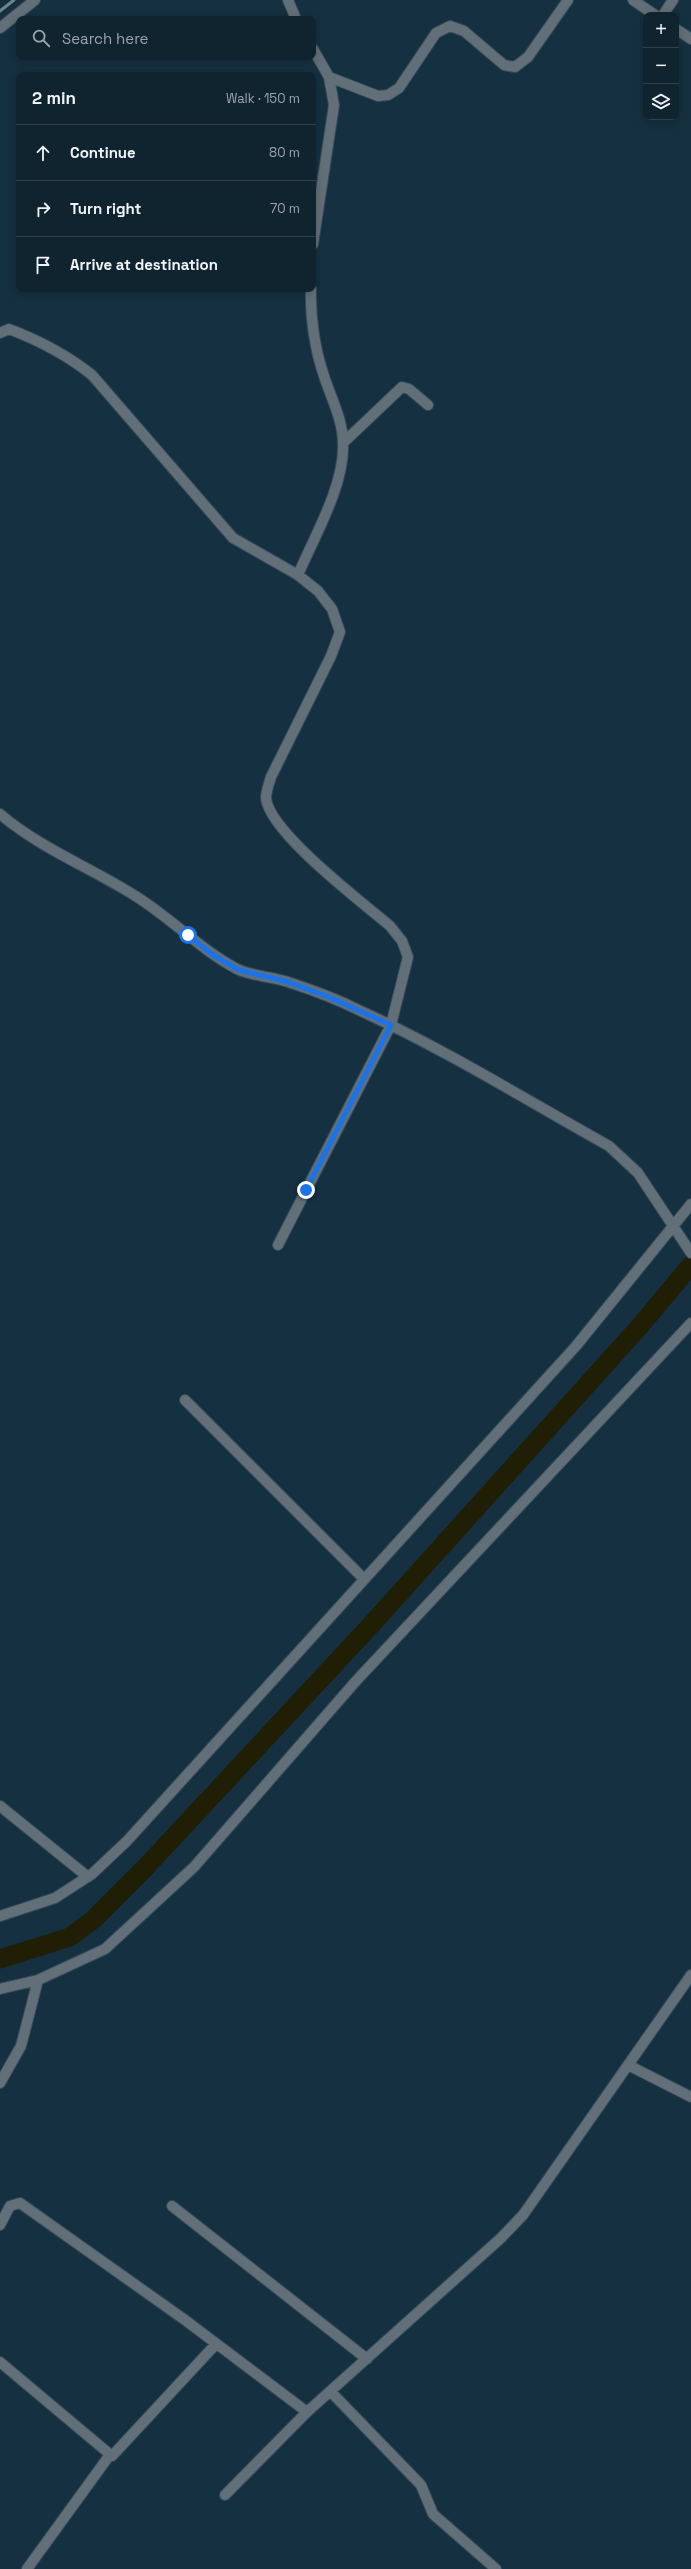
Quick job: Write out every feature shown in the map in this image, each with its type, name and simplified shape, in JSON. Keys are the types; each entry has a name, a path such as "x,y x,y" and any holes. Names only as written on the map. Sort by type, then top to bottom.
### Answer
{"street":[{"path":"0,28 35,0"},
{"path":"288,0 295,16"},
{"path":"329,78 378,96 388,95 399,88 436,33 450,26 464,31 504,65 515,67 528,57 568,0"},
{"path":"633,0 651,12"},
{"path":"665,12 673,0"},
{"path":"679,31 691,39"},
{"path":"316,54 329,78 334,105 316,224"},
{"path":"298,575 334,491 342,466 344,443 341,424 323,374 316,342 311,292"},
{"path":"0,333 9,329 23,334 77,363 92,375 233,538 298,575 318,591 332,610 340,632 331,656 273,772 266,798 274,820 290,839 390,926 402,941 408,956 391,1025 278,1245"},
{"path":"344,443 402,387 409,389 428,405"},
{"path":"0,814 21,832 47,848 101,875 151,906 213,955 239,970 295,984 391,1025 609,1146 638,1173 679,1238 691,1253"},
{"path":"0,1916 55,1898 88,1877 127,1841 363,1578 576,1346 691,1204"},
{"path":"0,1990 38,1980 105,1949 194,1867 356,1681 691,1323"},
{"path":"185,1400 363,1578"},
{"path":"0,1806 88,1877"},
{"path":"225,2494 307,2412 501,2238 523,2216 691,1975"},
{"path":"0,2083 21,2046 38,1980"},
{"path":"628,2065 691,2097"},
{"path":"0,2225 10,2206 20,2203 216,2344 307,2412"},
{"path":"172,2206 367,2359"},
{"path":"27,2569 109,2456 114,2456 216,2344"},
{"path":"0,2362 43,2396 109,2456"},
{"path":"331,2392 421,2485 433,2514 496,2569"}],"waterway":[{"path":"0,1959 70,1937 94,1919 144,1869 371,1625 640,1326 691,1265"}],"railway":[{"path":"0,11 14,0"}],"route":[{"path":"188,935 213,955 239,970 288,982 329,997 391,1025 306,1190"}]}
